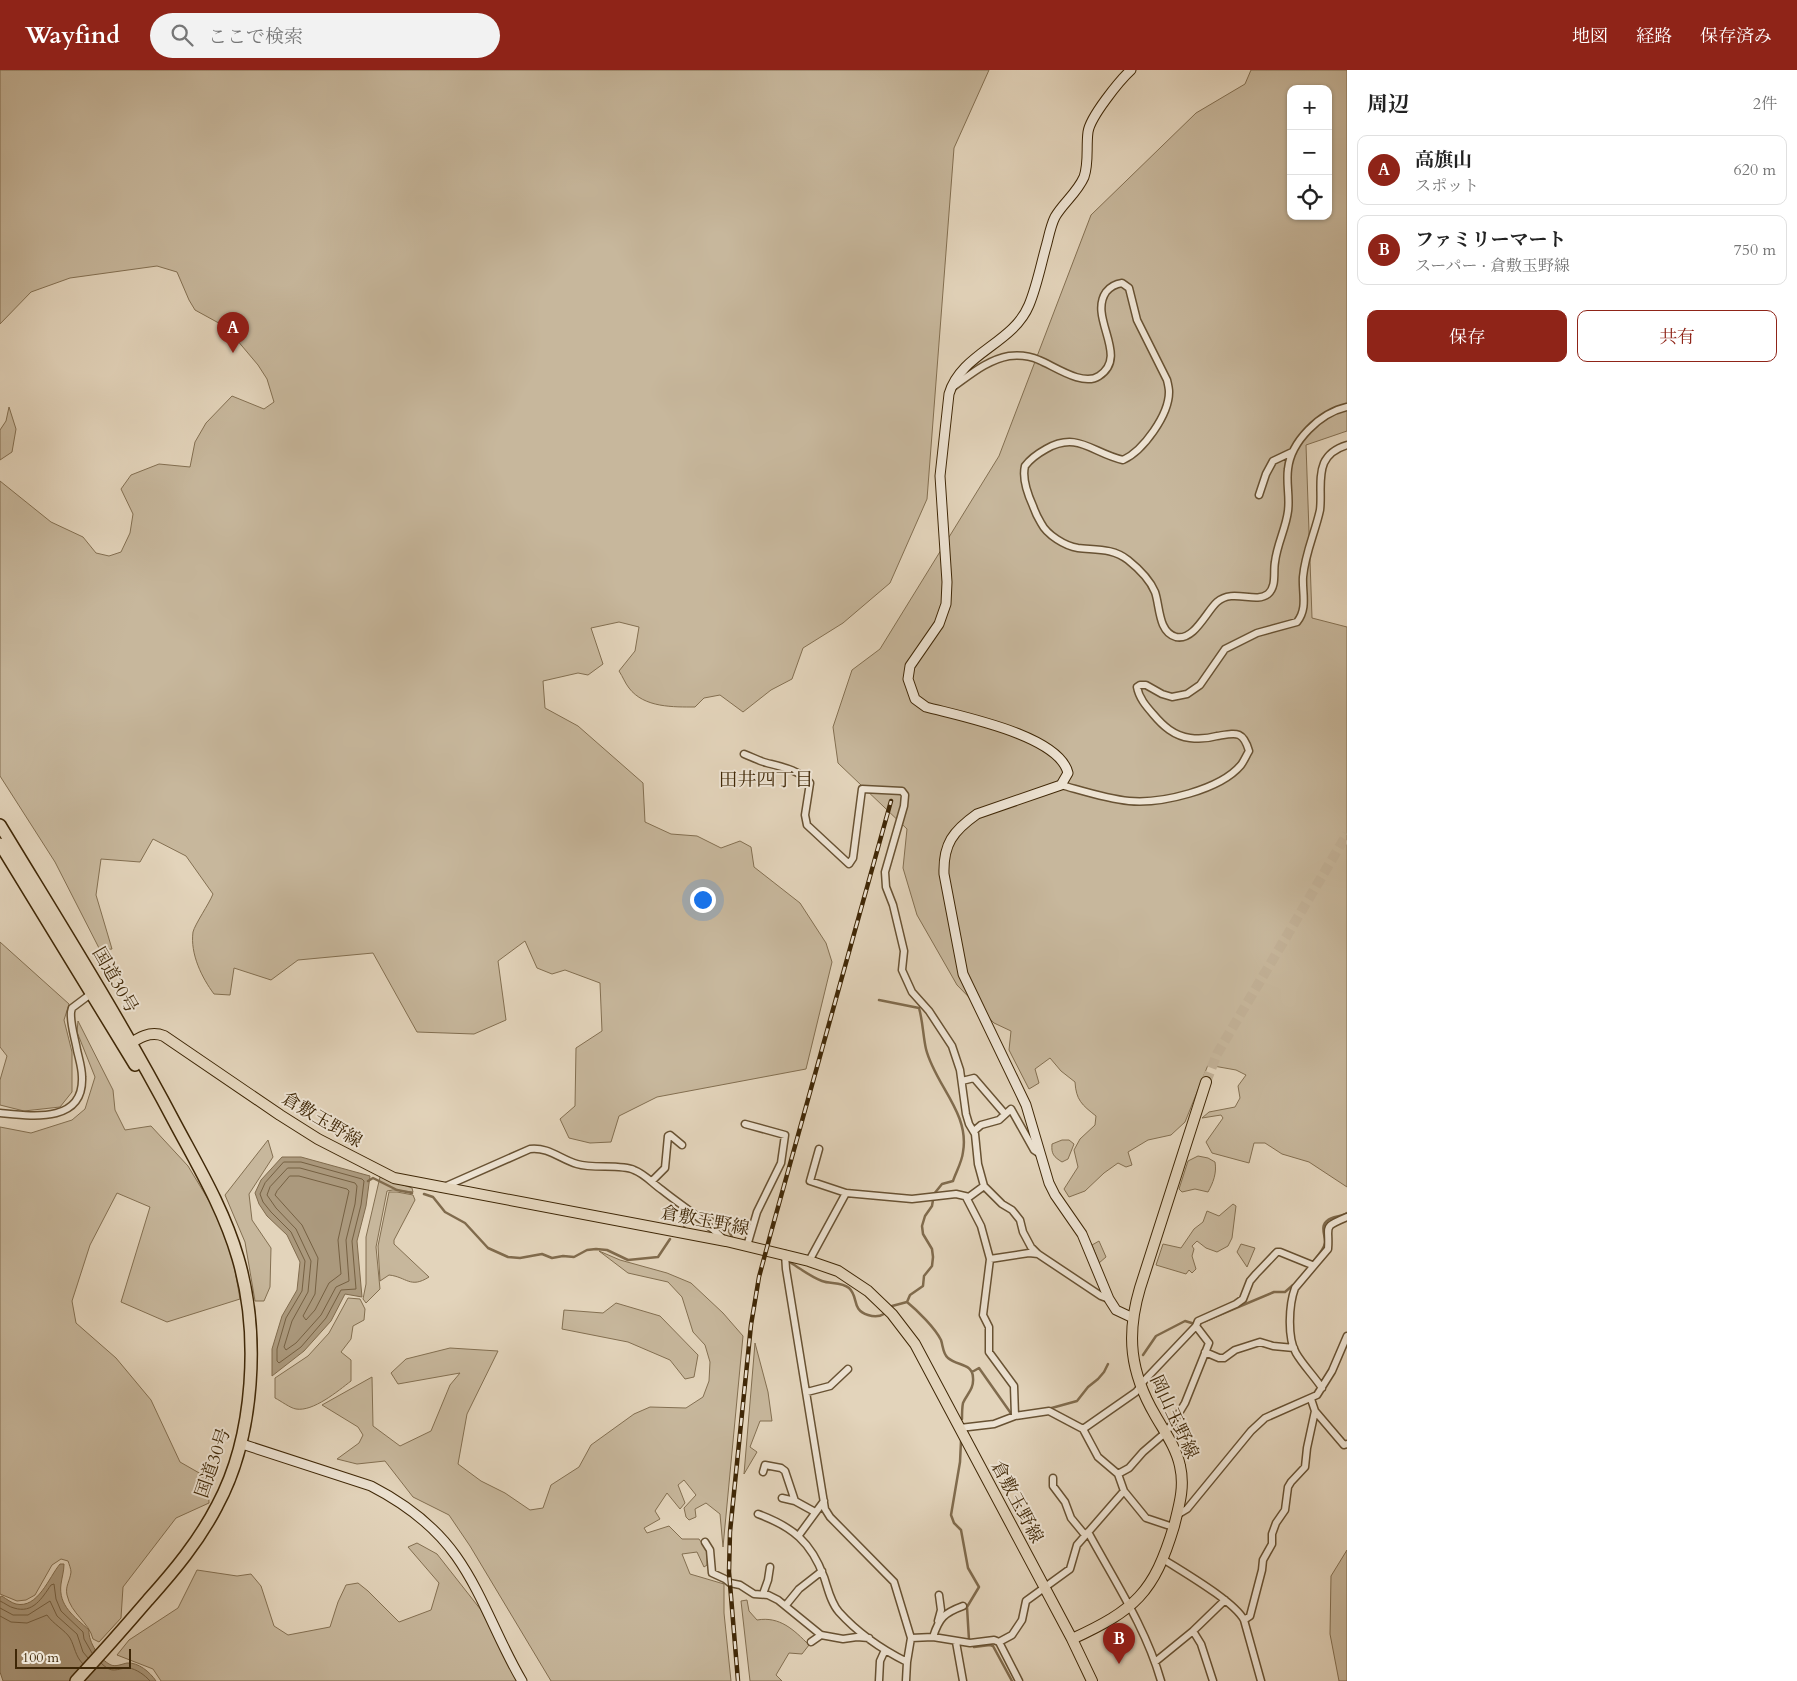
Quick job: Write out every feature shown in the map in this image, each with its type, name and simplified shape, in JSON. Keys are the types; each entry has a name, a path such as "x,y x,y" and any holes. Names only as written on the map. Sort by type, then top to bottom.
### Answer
{"highway":[{"name":"国道30号","path":"0,824 127,1045 158,1090 218,1206 229,1231 238,1260 245,1289 251,1340 251,1369 242,1444 228,1484 190,1550 112,1642 76,1681"},
{"name":"国道30号","path":"0,844 95,991"}],"main road":[{"name":"倉敷玉野線","path":"127,1045 151,1034 164,1036 318,1139 394,1178 785,1254 838,1271 849,1278 868,1291 892,1314 915,1344 1072,1639 1092,1681"},
{"name":"岡山玉野線","path":"1072,1639 1115,1617 1129,1607 1144,1592 1155,1577 1163,1559 1181,1498 1181,1473 1176,1452 1140,1386 1135,1370 1132,1318 1153,1246 1206,1082"}],"street":[{"path":"1061,785 1068,773 1066,766 1044,747 1024,735 1010,730 926,707 915,700 908,679 910,666 939,624 946,604 947,582 940,476 952,383 960,371 1010,332 1024,315 1033,295 1055,218 1076,191 1084,176 1087,167 1089,127 1120,82 1131,70"},
{"path":"950,389 991,361 1010,356 1037,359 1079,378 1093,379 1100,376 1107,369 1111,355 1103,323 1102,298 1109,288 1116,284 1122,283 1129,288 1137,320 1167,380 1170,391 1164,413 1147,440 1137,451 1123,460 1112,458 1089,446 1067,441 1055,444 1036,454 1025,466 1024,470 1030,499 1042,525 1054,537 1072,547 1114,552 1127,560 1141,573 1154,591 1163,627 1174,636 1181,637 1187,636 1201,623 1217,602 1226,596 1262,597 1274,585 1276,549 1288,513 1290,497 1288,469 1292,452 1308,430 1326,415 1347,407"},
{"path":"1132,1318 1116,1310 1109,1299 1082,1234 1054,1195 1045,1173 1026,1105 963,974 944,874 944,859 950,840 965,822 978,814 1061,785 1130,801 1175,798 1221,780 1242,764 1249,751 1246,741 1241,736 1230,733 1217,737 1192,738 1177,735 1163,726 1142,700 1137,688 1140,685 1146,685 1172,697 1187,694 1200,685 1225,649 1257,633 1297,622 1304,608 1303,579 1305,558 1320,509 1322,469 1330,454 1347,445"},
{"path":"1259,495 1266,474 1273,461 1292,452"},
{"path":"744,754 765,763 784,766 806,778 810,784 805,815 807,825 849,864 853,858 862,789 902,791 905,795 904,806 884,872 886,887 894,905 900,929 904,951 902,970 912,992 929,1011 952,1046 960,1070 966,1114 975,1134 978,1164 984,1186 1002,1204 1012,1210 1020,1220 1027,1240 1038,1254 1101,1296 1109,1299"},
{"path":"0,1113 50,1115 61,1113 70,1108 80,1091 83,1078 71,1012 72,1008 95,991"},
{"path":"962,1082 974,1078 1005,1114"},
{"path":"974,1131 981,1125 999,1120 1011,1108 1034,1150 1040,1154"},
{"path":"745,1124 785,1135 781,1163 757,1212 747,1246"},
{"path":"652,1181 665,1168 668,1136 670,1135 682,1145"},
{"path":"441,1188 530,1149 540,1148 581,1165 634,1169 708,1224 726,1242"},
{"path":"819,1149 810,1181 846,1193 912,1199 956,1194 968,1197 984,1186"},
{"path":"809,1261 846,1193"},
{"path":"966,1197 981,1226 990,1259 982,1315 988,1327 988,1352 1014,1386 1015,1416"},
{"path":"1322,1388 1295,1352 1290,1327 1292,1295 1311,1265 1328,1248 1328,1226 1347,1217"},
{"path":"1083,1430 1136,1392 1196,1325 1243,1299 1250,1281 1279,1252 1311,1265"},
{"path":"990,1259 1028,1253 1038,1254"},
{"path":"785,1254 825,1509 830,1517 894,1582 911,1638 906,1681"},
{"path":"1118,1474 1129,1468 1142,1452 1165,1432 1185,1403 1209,1343 1196,1325"},
{"path":"1176,1515 1187,1509 1259,1423 1265,1418 1317,1395 1332,1371 1347,1336"},
{"path":"1206,1352 1218,1358 1224,1358 1235,1350 1260,1342 1273,1346 1294,1348"},
{"path":"807,1392 830,1386 848,1369"},
{"path":"1311,1398 1315,1411 1344,1445 1347,1444"},
{"path":"960,1428 994,1424 1015,1416 1048,1411 1083,1430 1098,1457 1118,1474 1124,1491 1146,1518 1173,1527"},
{"path":"1244,1620 1250,1616 1263,1560 1272,1544 1272,1534 1276,1522 1285,1510 1288,1487 1305,1467 1315,1411"},
{"path":"242,1444 370,1486 388,1494 417,1514 441,1538 466,1572 522,1681"},
{"path":"763,1472 765,1465 781,1468 785,1471 795,1501"},
{"path":"1053,1478 1053,1486 1065,1502 1071,1518 1086,1534 1142,1630 1155,1662 1160,1681"},
{"path":"999,1642 1012,1635 1022,1620 1026,1601 1044,1586 1070,1569 1077,1546 1124,1491"},
{"path":"782,1498 795,1501 815,1512"},
{"path":"799,1535 824,1501"},
{"path":"758,1514 785,1526 799,1535 819,1564 832,1601 839,1612 885,1650 907,1662"},
{"path":"705,1542 710,1550 712,1573 730,1583 740,1585 754,1594 768,1594 786,1605 800,1620 821,1635 843,1639 870,1638"},
{"path":"1163,1559 1235,1608 1244,1620 1261,1681"},
{"path":"763,1594 770,1567"},
{"path":"786,1605 799,1589 822,1571"},
{"path":"933,1637 941,1610 939,1595"},
{"path":"1155,1662 1193,1631 1225,1600"},
{"path":"937,1624 952,1610 963,1606"},
{"path":"1193,1631 1201,1644 1213,1681"},
{"path":"811,1642 821,1635"},
{"path":"911,1638 933,1637 970,1643 994,1640 999,1642 1019,1681"},
{"path":"956,1642 963,1681"},
{"path":"879,1681 880,1661 885,1650"}],"shaded area":[{"path":"0,70 989,70 954,148 927,499 890,583 843,623 803,648 792,679 771,690 743,712 720,695 704,698 695,707 687,707 651,703 635,695 619,671 635,651 639,627 619,622 591,628 603,664 588,675 578,673 543,681 545,708 578,726 643,783 645,822 671,834 697,836 721,848 740,841 751,847 754,867 800,903 826,943 832,962 806,1069 657,1097 619,1116 611,1142 590,1143 569,1138 560,1119 575,1106 576,1048 602,1031 600,983 565,970 552,974 537,968 525,941 498,961 506,1020 474,1034 417,1032 373,953 298,960 271,980 234,968 230,995 214,994 205,981 193,949 194,928 213,894 186,856 153,839 140,862 101,859 96,895 112,949 100,950 55,862 0,776 0,481 51,522 83,537 96,553 109,556 121,552 130,533 133,514 121,489 131,475 159,464 190,467 195,442 206,423 232,396 264,409 274,402 267,379 258,365 226,327 195,310 177,272 157,266 70,278 31,292 0,324"},
{"path":"1251,70 1347,70 1347,431 1306,445 1312,618 1347,627 1347,1187 1309,1162 1282,1154 1265,1143 1254,1143 1249,1163 1212,1153 1206,1142 1223,1118 1221,1115 1202,1118 1209,1112 1235,1107 1240,1098 1238,1086 1246,1075 1236,1070 1208,1065 1185,1122 1171,1135 1148,1140 1128,1152 1132,1165 1126,1167 1118,1163 1085,1191 1069,1197 1064,1189 1078,1167 1074,1150 1080,1139 1095,1125 1096,1116 1078,1098 1075,1082 1061,1071 1050,1058 1035,1069 1039,1083 1029,1089 1009,1050 1011,1031 994,1023 957,985 917,915 903,868 907,829 838,763 833,727 852,670 880,649 999,456 1091,215 1196,113 1245,84"},
{"path":"9,407 16,429 12,452 0,460 0,430 6,421"},
{"path":"0,942 69,1004 64,1020 72,1052 72,1092 60,1107 24,1111 0,1105 0,1080 7,1056 0,1047"},
{"path":"78,1021 113,1090 115,1110 125,1130 151,1126 188,1166 217,1214 233,1259 240,1299 167,1322 121,1302 150,1207 117,1193 90,1245 72,1301 76,1323 116,1358 151,1400 180,1462 208,1478 209,1503 176,1518 123,1587 121,1618 99,1642 93,1639 88,1628 69,1602 67,1589 71,1572 68,1561 61,1559 52,1565 35,1595 26,1600 17,1601 0,1594 0,1127 31,1133 72,1120 85,1109 95,1077 77,1032"},
{"path":"268,1140 273,1157 249,1194 252,1220 271,1248 270,1287 264,1301 255,1301 245,1242 225,1195"},
{"path":"1062,1140 1069,1140 1074,1144 1068,1159 1062,1162 1054,1155 1052,1144"},
{"path":"1198,1156 1215,1162 1215,1174 1208,1192 1195,1189 1182,1192 1179,1189 1188,1161"},
{"path":"380,1177 412,1188 413,1192 387,1191 376,1247 380,1289 366,1303 363,1299 366,1284 366,1237"},
{"path":"389,1192 413,1195 415,1200 394,1240 394,1244 429,1277 423,1280 413,1282 389,1275 380,1281 378,1246"},
{"path":"1233,1204 1236,1206 1232,1238 1228,1246 1217,1252 1206,1248 1197,1241 1192,1246 1194,1249 1192,1256 1196,1269 1192,1273 1189,1270 1186,1274 1156,1265 1163,1244 1181,1248 1194,1229 1203,1222 1207,1211 1219,1216"},
{"path":"1099,1241 1106,1257 1099,1263 1092,1245"},
{"path":"1241,1244 1255,1248 1247,1267 1237,1252"},
{"path":"599,1251 620,1260 667,1273 691,1283 723,1313 743,1336 723,1547 720,1514 706,1503 695,1509 696,1517 689,1520 686,1517 684,1508 696,1495 684,1480 678,1485 685,1503 680,1509 667,1493 655,1511 660,1519 644,1528 647,1533 669,1526 682,1539 699,1539 707,1550 707,1565 704,1567 697,1552 682,1554 690,1574 724,1584 724,1613 731,1681 551,1681 470,1546 449,1515 413,1497 385,1461 357,1464 337,1459 359,1443 363,1435 358,1427 322,1405 372,1377 373,1426 400,1446 431,1431 450,1385 460,1373 398,1384 391,1373 406,1359 450,1348 498,1351 467,1414 458,1464 481,1481 505,1493 530,1510 543,1508 551,1485 579,1467 591,1445 634,1414 650,1407 686,1408 703,1397 709,1381 710,1362 705,1345 693,1332 682,1297 668,1282 628,1273"},
{"path":"348,1298 360,1299 365,1309 364,1320 353,1326 351,1339 341,1352 351,1360 351,1381 325,1400 303,1409 288,1406 275,1398 275,1378 308,1356 329,1333"},
{"path":"616,1303 660,1316 698,1355 694,1377 685,1379 670,1360 628,1342 562,1329 564,1310 603,1313"},
{"path":"755,1343 768,1392 772,1421 760,1421 750,1447 757,1452 744,1474"},
{"path":"417,1543 437,1554 481,1610 517,1681 161,1681 153,1669 117,1655 129,1640 178,1608 197,1570 237,1576 251,1574 261,1586 274,1626 288,1635 330,1627 346,1585 358,1583 399,1622 431,1610 439,1583 408,1547"},
{"path":"1347,1550 1347,1681 1339,1681 1330,1634 1331,1576"},
{"path":"747,1600 749,1611 757,1620 765,1619 780,1622 792,1629 809,1645 802,1654 789,1653 776,1675 782,1681 750,1681 741,1601"}],"water":[{"path":"282,1157 301,1157 370,1176 366,1206 357,1241 362,1297 345,1294 331,1321 304,1351 272,1376 272,1349 282,1316 297,1290 300,1262 287,1235 267,1216 259,1204 255,1193 261,1180"},
{"path":"60,1564 64,1564 61,1584 62,1599 73,1616 89,1630 90,1640 99,1655 113,1666 131,1663 139,1666 147,1671 156,1681 3,1681 0,1672 0,1597 2,1596 16,1604 31,1602 42,1591"}],"waterway":[{"path":"879,1000 919,1008 930,1062 957,1112 964,1138 963,1152 953,1181 942,1184 934,1194 932,1206 925,1216 922,1226 923,1234 932,1249 932,1266 924,1276 923,1286 910,1295 907,1302 935,1330 941,1340 946,1356 952,1361 967,1367 972,1373 972,1385 963,1403 962,1419"},
{"path":"368,1181 373,1178 397,1190 412,1193"},
{"path":"424,1194 433,1197 445,1212 465,1223 488,1248 508,1257 520,1258 542,1254 552,1258 574,1257 587,1250 596,1249 607,1250 628,1260 658,1257 670,1239"},
{"path":"1311,1264 1324,1246 1323,1228 1325,1222 1347,1213"},
{"path":"705,1217 723,1221 732,1237"},
{"path":"684,1226 693,1219"},
{"path":"791,1263 818,1279 849,1288 854,1295 857,1307 863,1313 874,1316 884,1314"},
{"path":"1205,1321 1274,1292 1285,1292 1293,1285"},
{"path":"892,1306 907,1302"},
{"path":"1143,1355 1156,1336 1185,1321 1195,1324"},
{"path":"1048,1409 1077,1401 1104,1372 1108,1364"},
{"path":"972,1372 979,1368 1010,1412"},
{"path":"961,1441 960,1462 951,1515 954,1523 961,1530 968,1568 979,1587 967,1607 969,1640"},
{"path":"974,1647 993,1646 1012,1681"}],"tunnel":[{"path":"1206,1082 1217,1054 1347,834"}],"railway":[{"path":"738,1681 729,1572 730,1532 751,1325 759,1277 891,801"}],"place":[{"name":"高旗山","path":"233,353"},
{"name":"ファミリーマート","path":"1119,1664"}],"district":[{"name":"田井四丁目","path":"766,780"}]}
